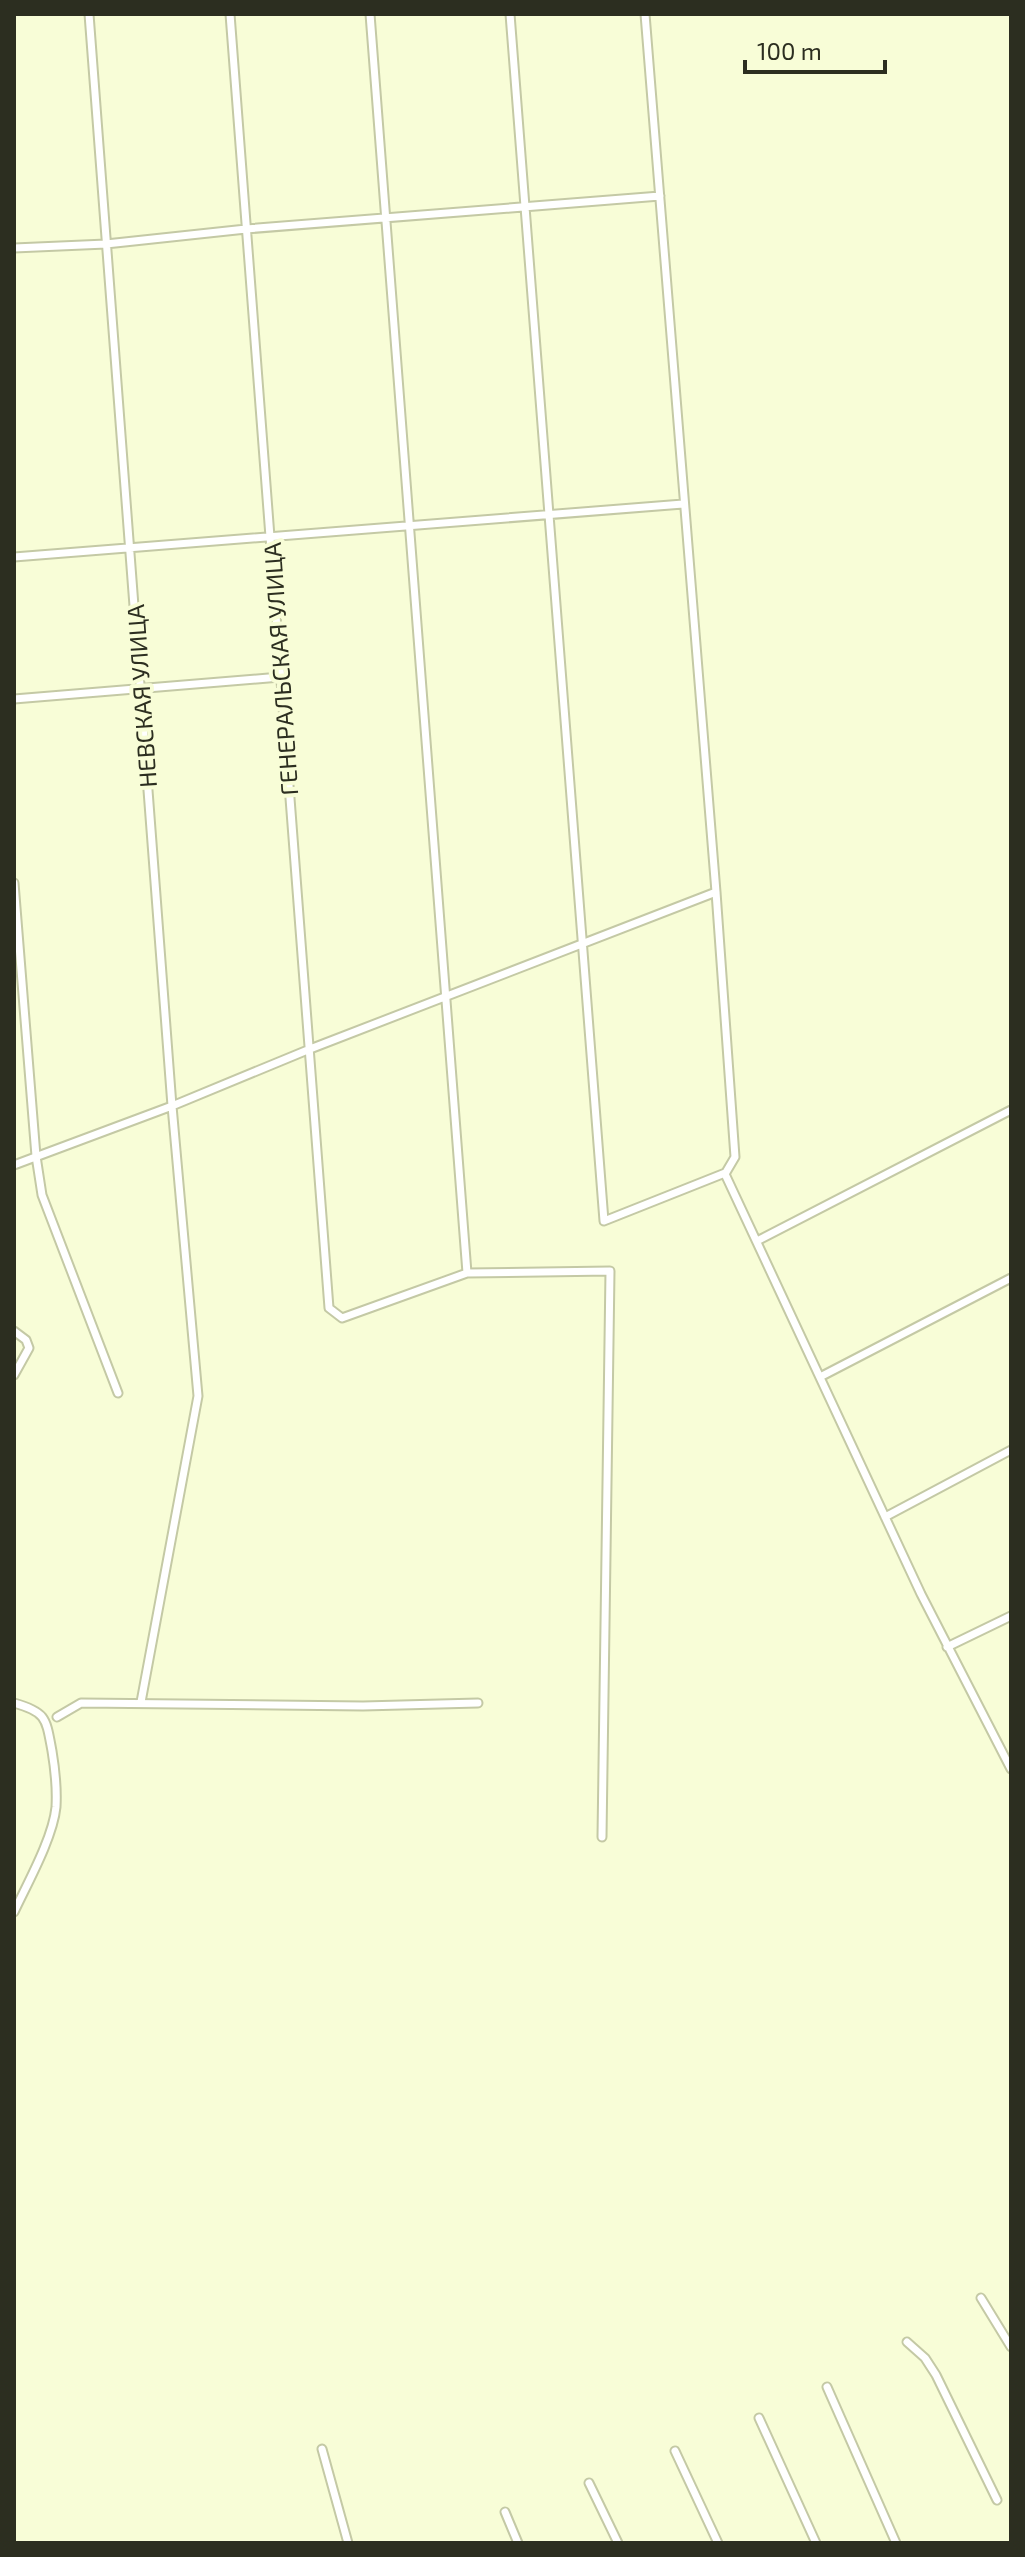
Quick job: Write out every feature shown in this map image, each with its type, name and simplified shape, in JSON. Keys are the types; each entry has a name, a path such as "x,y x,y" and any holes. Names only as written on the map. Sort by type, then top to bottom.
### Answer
{"street":[{"name":"НЕВСКАЯ УЛИЦА","path":"89,14 172,1106 198,1396 141,1702"},
{"name":"ГЕНЕРАЛЬСКАЯ УЛИЦА","path":"230,14 329,1308 342,1318 467,1273"},
{"path":"370,14 467,1273 610,1271 602,1837"},
{"path":"510,14 604,1221 725,1174 735,1157 645,14"},
{"path":"14,248 106,244 246,229 660,196"},
{"path":"14,557 683,504"},
{"path":"14,699 280,677"},
{"path":"14,883 36,1156 42,1195 118,1393"},
{"path":"14,1165 716,892"},
{"path":"757,1241 1011,1110"},
{"path":"725,1174 947,1647 1011,1769"},
{"path":"820,1377 1011,1278"},
{"path":"14,1331 26,1340 29,1348 14,1375"},
{"path":"885,1517 1011,1450"},
{"path":"947,1647 1011,1616"},
{"path":"14,1703 35,1708 44,1717 54,1761 56,1797 56,1810 42,1850 14,1912"},
{"path":"57,1717 81,1703 363,1706 478,1703"},
{"path":"981,2298 1011,2347"},
{"path":"907,2342 925,2358 936,2375 997,2500"},
{"path":"827,2387 896,2543"},
{"path":"759,2418 816,2543"},
{"path":"322,2449 348,2543"},
{"path":"675,2451 718,2543"},
{"path":"589,2483 618,2543"},
{"path":"505,2512 518,2543"}]}
